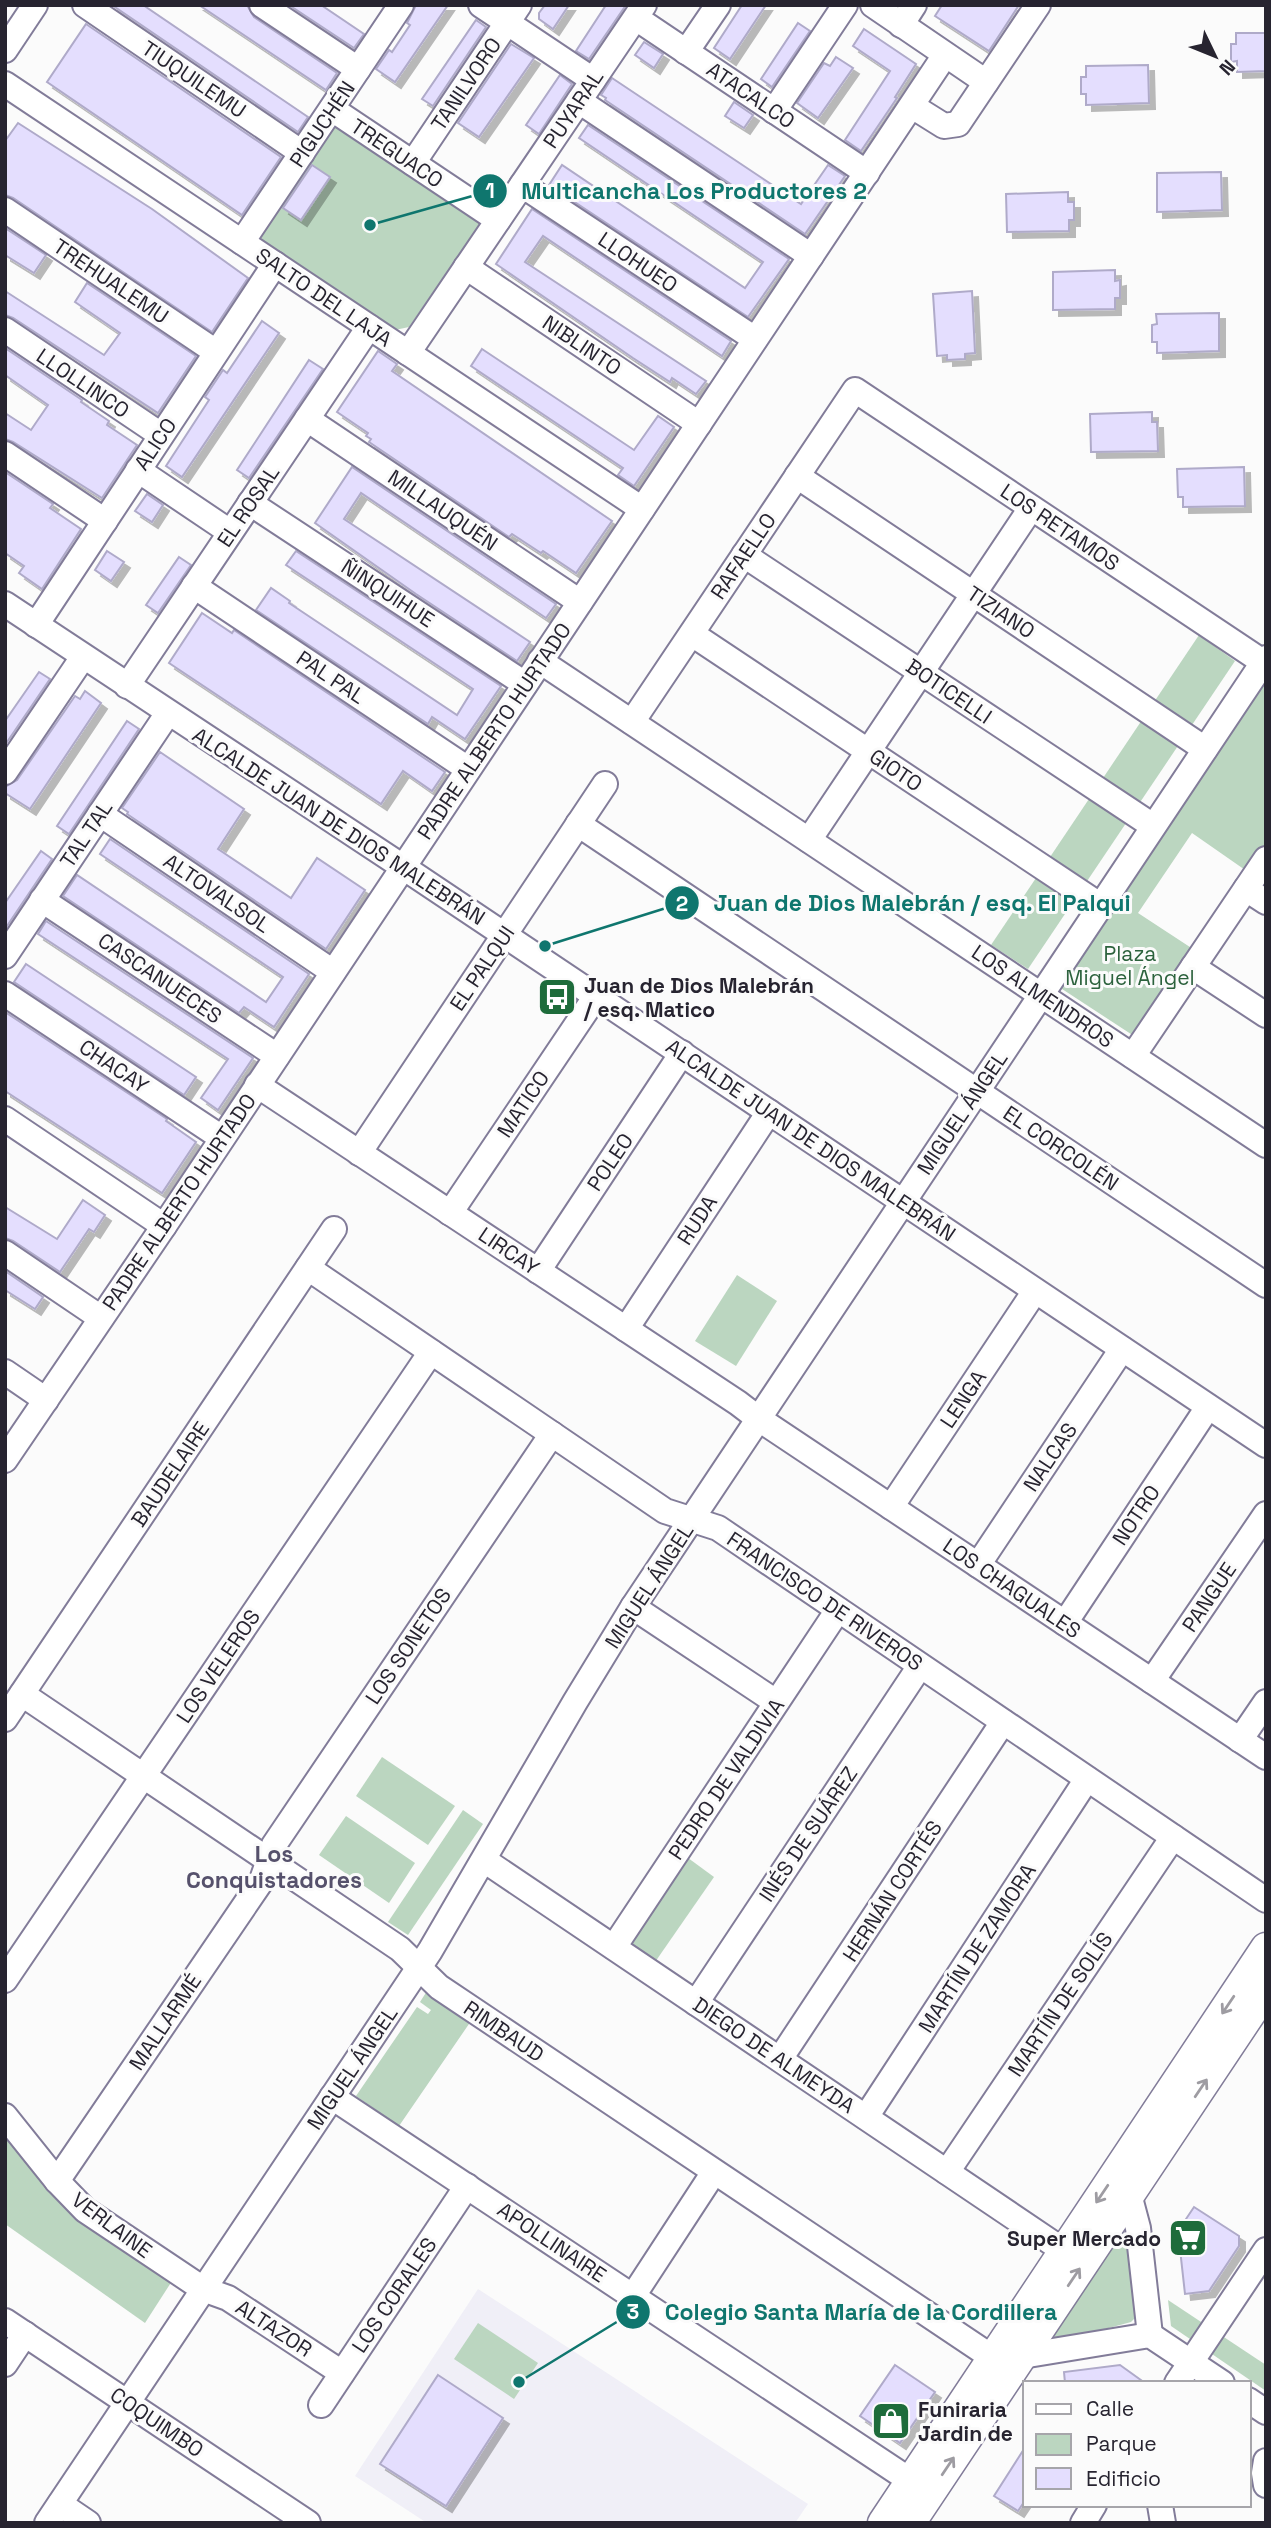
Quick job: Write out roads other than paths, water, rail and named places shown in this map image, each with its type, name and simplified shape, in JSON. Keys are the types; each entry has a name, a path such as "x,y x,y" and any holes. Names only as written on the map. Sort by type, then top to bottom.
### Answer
{"main road":[{"path":"910,2523 1007,2357 1065,2250 1266,1948"},
{"path":"883,2523 911,2481 1129,2194 1266,1990"}],"street":[{"name":"TIUQUILEMU","path":"85,5 302,153"},
{"path":"262,5 358,69"},
{"name":"PIGUCHÉN","path":"242,242 401,5"},
{"path":"481,5 513,14 586,90 811,256"},
{"path":"687,52 718,5"},
{"path":"774,111 845,5"},
{"path":"873,5 908,15 945,55 986,82"},
{"path":"912,106 944,126 954,126 1038,5"},
{"path":"5,50 34,6"},
{"name":"ATACALCO","path":"640,12 687,52 867,173"},
{"name":"PUYARAL","path":"408,353 640,12"},
{"name":"TANILVORO","path":"412,163 513,14"},
{"name":"PADRE ALBERTO HURTADO","path":"5,1460 945,55"},
{"name":"SALTO DEL LAJA","path":"5,84 642,509"},
{"name":"TREGUACO","path":"332,109 498,220"},
{"name":"LLOHUEO","path":"522,185 755,340"},
{"name":"TREHUALEMU","path":"5,210 216,352"},
{"name":"ALICO","path":"36,625 275,264"},
{"name":"NIBLINTO","path":"466,267 699,424"},
{"name":"EL ROSAL","path":"127,686 369,327"},
{"name":"LLOLLINCO","path":"5,330 161,435"},
{"name":"RAFAELLO","path":"632,722 855,390"},
{"name":"LOS RETAMOS","path":"855,390 1265,661"},
{"name":"MILLAUQUÉN","path":"307,419 580,603"},
{"path":"5,454 105,521"},
{"path":"138,470 230,532"},
{"name":"TIZIANO","path":"797,475 1205,749"},
{"name":"ÑINQUIHUE","path":"250,503 525,684"},
{"path":"809,840 1031,508"},
{"name":"BOTICELLI","path":"744,555 1153,826"},
{"name":"PAL PAL","path":"194,586 468,769"},
{"name":"ALCALDE JUAN DE DIOS MALEBRÁN","path":"5,604 1266,1445"},
{"name":"GIOTO","path":"692,634 1101,906"},
{"path":"5,772 83,656"},
{"name":"LOS ALMENDROS","path":"540,661 1266,1144"},
{"name":"MIGUEL ÁNGEL","path":"53,2513 419,1968 634,1607 1265,661"},
{"name":"TAL TAL","path":"5,956 167,713"},
{"name":"EL PALQUI","path":"359,1153 605,784"},
{"name":"ALTOVALSOL","path":"100,814 333,972"},
{"name":"EL CORCOLÉN","path":"578,824 1266,1284"},
{"path":"1133,1056 1193,967 1256,895 1266,859"},
{"name":"CASCANUECES","path":"42,900 277,1056"},
{"path":"1193,967 1266,1015"},
{"name":"CHACAY","path":"5,994 222,1138"},
{"name":"MATICO","path":"450,1213 596,996"},
{"name":"POLEO","path":"538,1271 682,1054"},
{"name":"LIRCAY","path":"257,1085 759,1419"},
{"name":"RUDA","path":"626,1329 769,1112"},
{"path":"5,1119 164,1226"},
{"name":"BAUDELAIRE","path":"5,1719 334,1229"},
{"path":"5,1253 101,1318"},
{"name":"FRANCISCO DE RIVEROS","path":"308,1268 665,1511 718,1528 1266,1900"},
{"name":"LENGA","path":"891,1507 1035,1291"},
{"name":"NALCAS","path":"978,1565 1122,1349"},
{"name":"LOS VELEROS","path":"5,1980 431,1352"},
{"path":"5,1372 46,1400"},
{"name":"NOTRO","path":"1065,1623 1208,1406"},
{"name":"LOS CHAGUALES","path":"759,1419 1266,1757"},
{"name":"LOS SONETOS","path":"269,1861 274,1845 552,1434"},
{"name":"PANGUE","path":"1152,1681 1266,1514"},
{"path":"634,1607 776,1702"},
{"name":"PEDRO DE VALDIVIA","path":"614,1947 838,1610"},
{"name":"INÉS DE SUÁREZ","path":"696,2003 920,1666"},
{"name":"RIMBAUD","path":"22,1694 400,1949 439,1987 715,2172 1007,2357"},
{"path":"1240,1740 1266,1702"},
{"name":"HERNÁN CORTÉS","path":"780,2059 1003,1722"},
{"name":"MARTÍN DE ZAMORA","path":"866,2117 1087,1779"},
{"name":"MARTÍN DE SOLÍS","path":"947,2172 1173,1837"},
{"name":"DIEGO DE ALMEYDA","path":"484,1860 1065,2250"},
{"name":"MALLARMÉ","path":"57,2181 262,1880 269,1861"},
{"name":"APOLLINAIRE","path":"332,2096 911,2481"},
{"name":"VERLAINE","path":"5,2116 57,2181 85,2210 203,2289"},
{"path":"633,2296 715,2172"},
{"name":"LOS CORALES","path":"321,2405 467,2186"},
{"path":"1129,2194 1138,2228 1150,2335"},
{"path":"1178,2381 1266,2250"},
{"name":"ALTAZOR","path":"203,2289 228,2298 342,2373"},
{"path":"5,2364 15,2328"},
{"name":"COQUIMBO","path":"15,2328 127,2402 292,2519"},
{"path":"1007,2357 1150,2335 1219,2381"},
{"path":"1250,2401 1266,2412"},
{"path":"1266,2461 1266,2485"},
{"path":"1083,2523 1093,2507"},
{"path":"53,2513 88,2523"}],"place":[{"name":"Multicancha Los Productores 2","path":"370,225"},
{"name":"Juan de Dios Malebrán / esq. El Palqui","path":"545,946"},
{"name":"Juan de Dios Malebrán / esq. Matico","path":"557,997"},
{"name":"Super Mercado","path":"1188,2238"},
{"name":"Colegio Santa María de la Cordillera","path":"519,2382"},
{"name":"Funiraria Jardin de","path":"891,2421"}],"district":[{"name":"Los Conquistadores","path":"274,1867"}],"park label":[{"name":"Plaza Miguel Ángel","path":"1130,965"}]}
